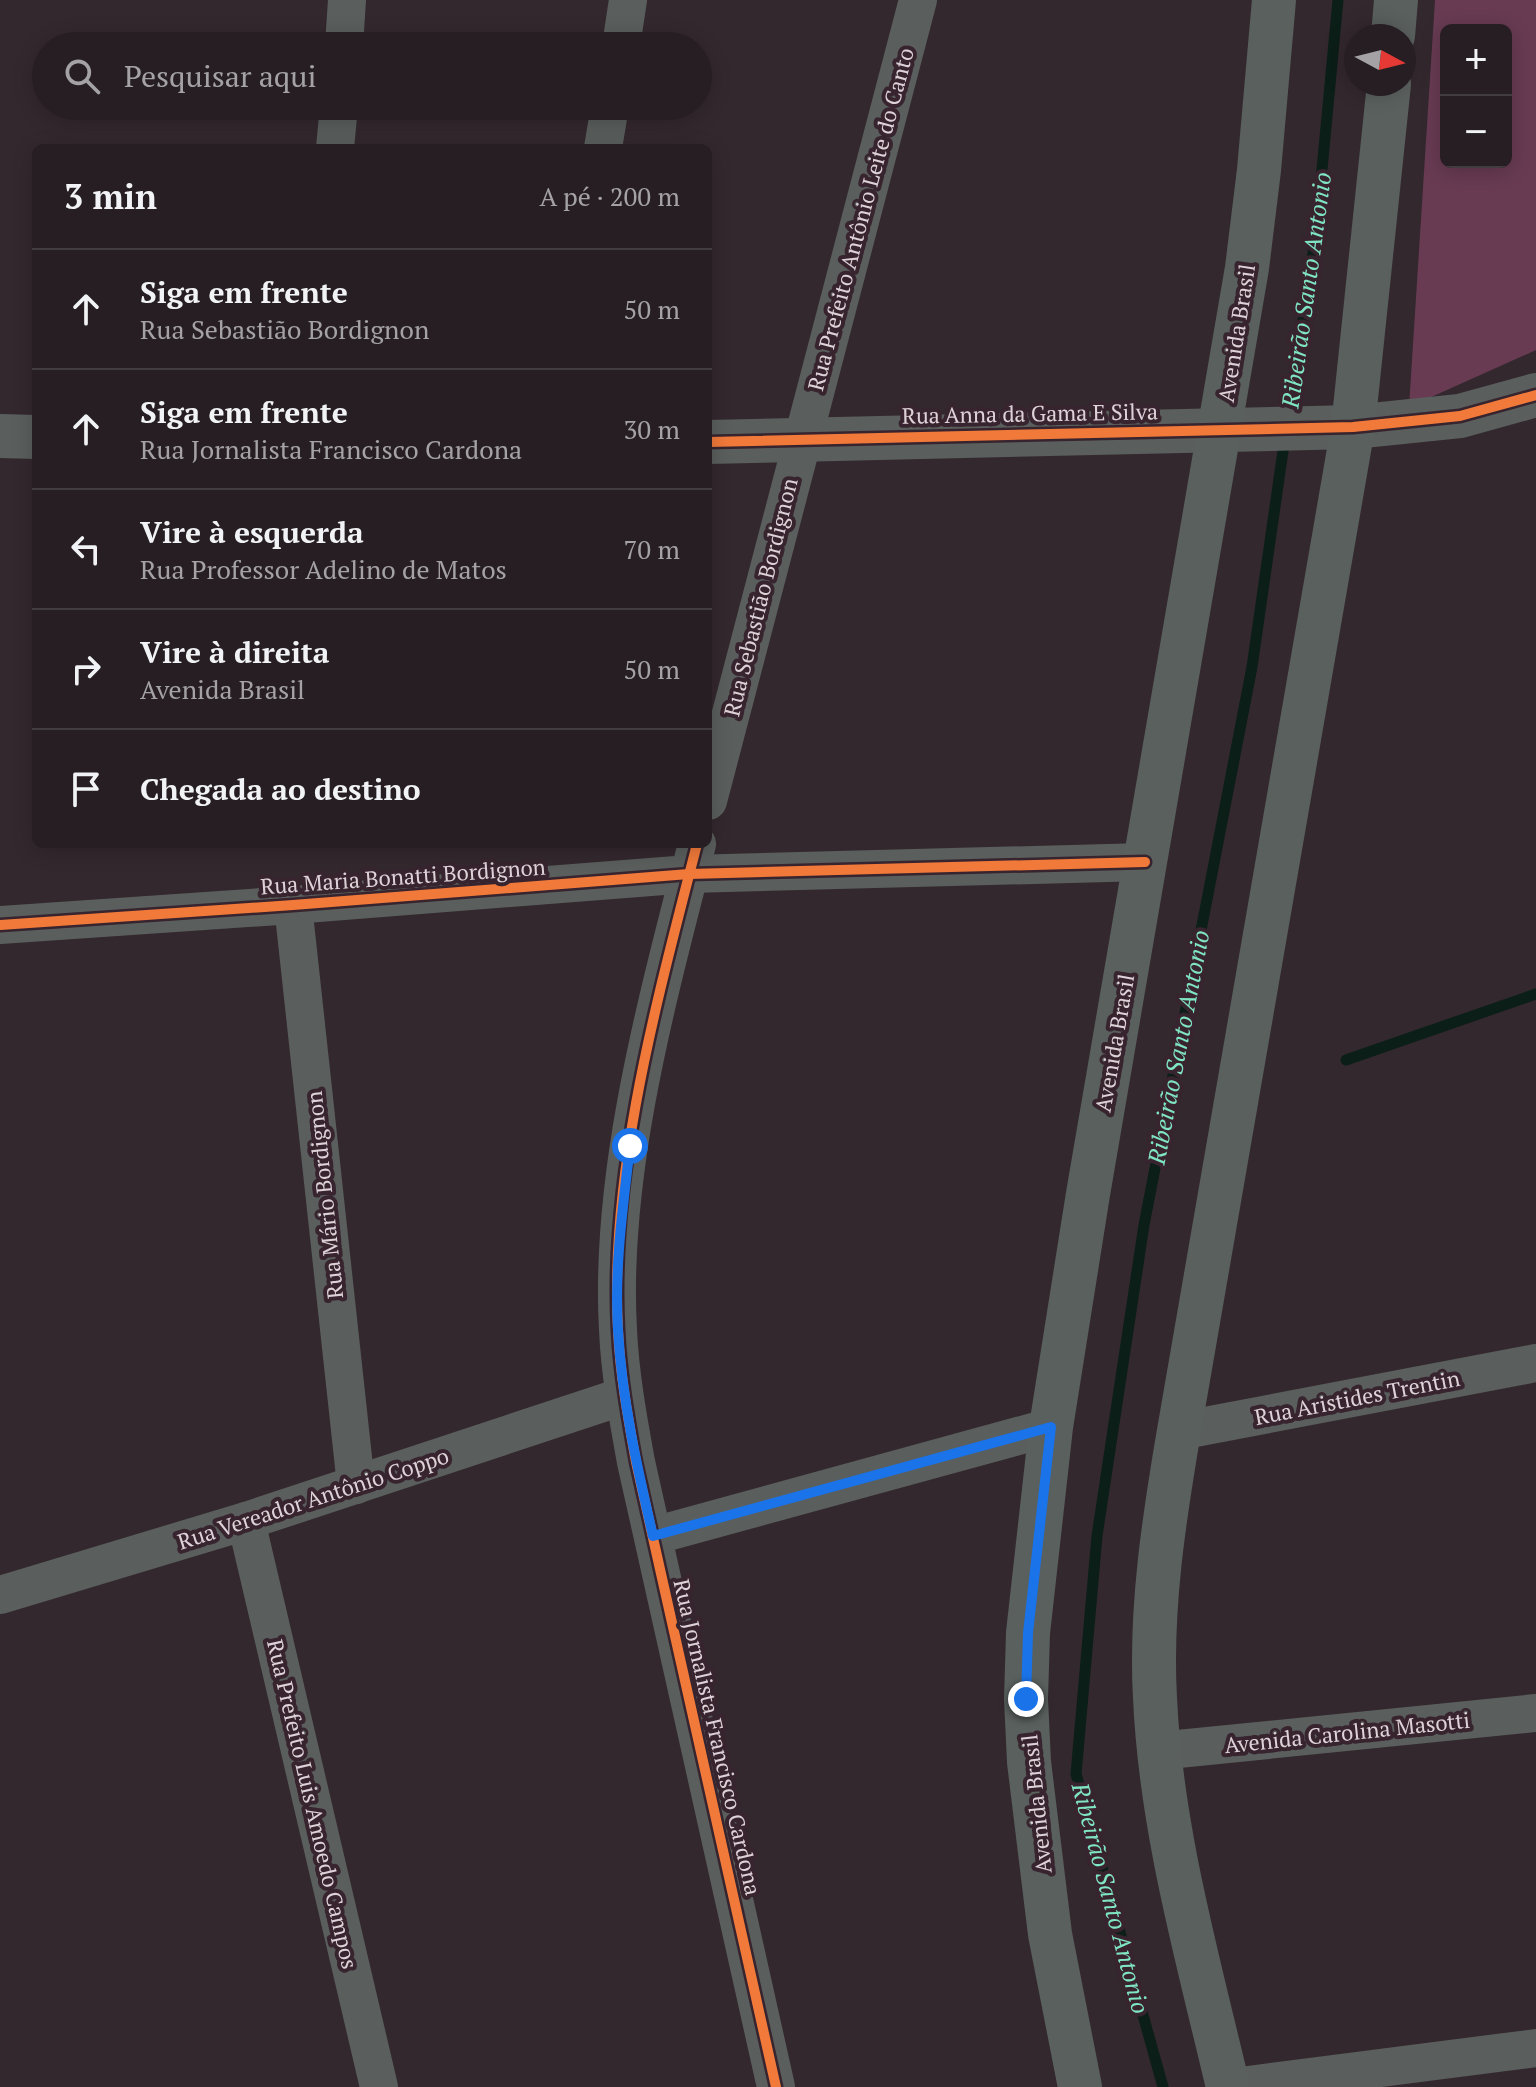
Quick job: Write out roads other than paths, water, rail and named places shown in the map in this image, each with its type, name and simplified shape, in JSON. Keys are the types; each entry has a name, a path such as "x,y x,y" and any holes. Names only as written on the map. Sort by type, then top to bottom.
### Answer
{"main road":[{"name":"Avenida Brasil","path":"1080,2087 1050,1934 1029,1762 1028,1633 1051,1427 1145,862 1235,428 1248,254 1274,0"},
{"path":"1394,24 1396,0"},
{"path":"1230,2087 1182,1893 1158,1751 1155,1629 1165,1515 1346,427 1387,96"}],"street":[{"path":"345,32 347,0"},
{"path":"623,32 628,0"},
{"name":"Rua Prefeito Antônio Leite do Canto","path":"801,439 918,0"},
{"path":"335,144 338,120"},
{"path":"604,144 608,120"},
{"name":"Rua Anna da Gama E Silva","path":"712,442 1346,427 1460,416 1536,395"},
{"path":"0,436 32,437"},
{"name":"Rua Sebastião Bordignon","path":"712,785 801,439"},
{"path":"624,1396 617,1285 630,1146 650,1037 693,859"},
{"name":"Rua Maria Bonatti Bordignon","path":"0,925 293,905 693,859 1145,862"},
{"name":"Rua Mário Bordignon","path":"293,905 356,1485"},
{"name":"Rua Aristides Trentin","path":"1179,1431 1536,1363"},
{"name":"Rua Vereador Antônio Coppo","path":"0,1595 246,1521 624,1396"},
{"name":"Rua Jornalista Francisco Cardona","path":"624,1396 776,2087"},
{"path":"653,1536 1051,1427"},
{"name":"Rua Prefeito Luis Amoedo Campos","path":"246,1521 379,2087"},
{"name":"Avenida Carolina Masotti","path":"1158,1751 1536,1713"},
{"path":"1230,2087 1536,2048"}],"waterway":[{"name":"Ribeirão Santo Antonio","path":"1288,420 1316,233 1338,0"},
{"name":"Ribeirão Santo Antonio","path":"1163,2087 1076,1774 1097,1536 1144,1225 1252,667 1285,437"},
{"path":"1346,1060 1536,994"}]}
